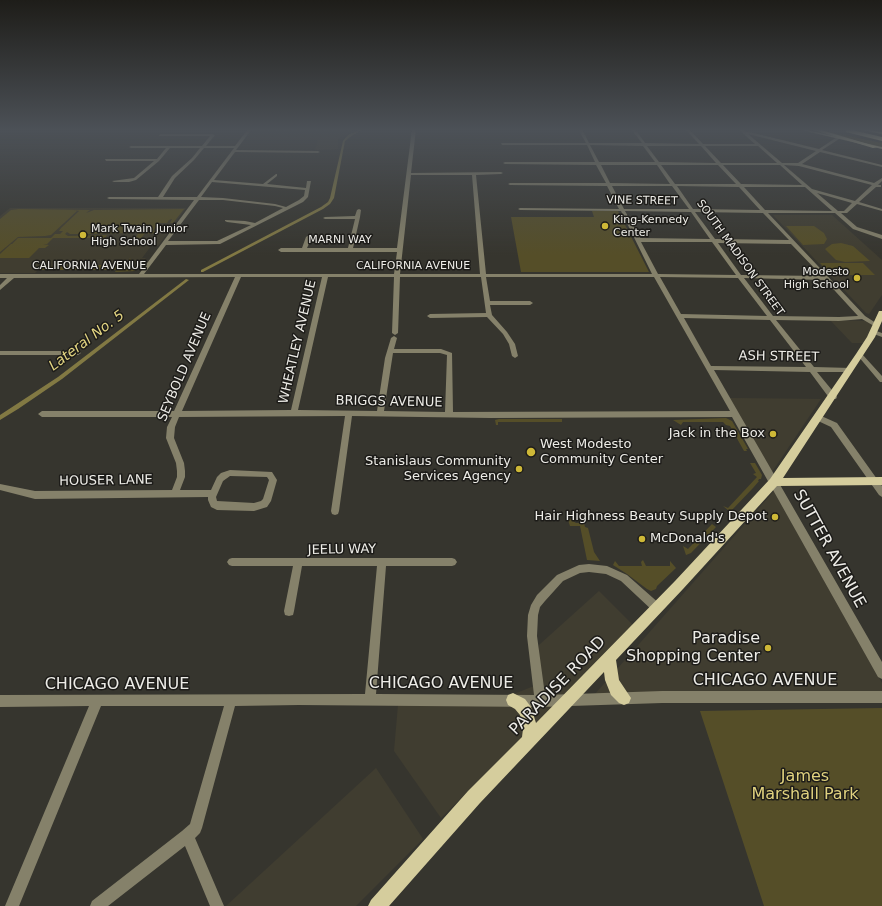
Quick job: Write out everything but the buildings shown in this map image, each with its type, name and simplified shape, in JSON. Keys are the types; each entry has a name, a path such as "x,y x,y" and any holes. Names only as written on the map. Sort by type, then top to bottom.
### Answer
{"main road":[{"name":"PARADISE ROAD","path":"378,906 476,795 657,608 774,482 819,418 878,325"},
{"path":"774,482 878,481"},
{"path":"609,658 612,680 616,690 624,698"},
{"path":"513,700 520,704 526,712 530,729 529,740"}],"street":[{"path":"114,181 133,180 144,171"},
{"path":"160,198 173,177 179,171"},
{"path":"140,276 219,171"},
{"name":"SUTTER AVENUE","path":"602,171 656,275 882,674"},
{"name":"SOUTH MADISON STREET","path":"664,171 740,277 833,396"},
{"path":"726,171 863,317 878,325"},
{"path":"788,171 855,228 882,237"},
{"path":"825,171 882,187"},
{"path":"474,173 483,275 489,315 505,333 512,344 515,356"},
{"path":"380,414 387,363 394,336 397,276 409,174 501,173"},
{"path":"264,185 276,174"},
{"path":"836,212 845,212 882,179"},
{"path":"211,181 307,190"},
{"path":"165,243 218,243 301,201 306,196 309,182"},
{"path":"510,184 674,185 807,188 882,210"},
{"path":"109,198 223,199 286,208"},
{"name":"VINE STREET","path":"520,209 538,207 622,210 836,212"},
{"path":"350,250 359,210"},
{"path":"325,218 358,216"},
{"path":"227,221 254,224"},
{"path":"304,250 308,237"},
{"path":"638,240 792,242"},
{"name":"MARNI WAY","path":"281,250 400,250"},
{"name":"CALIFORNIA AVENUE","path":"0,276 238,277 656,275 826,278"},
{"path":"0,288 12,276"},
{"name":"WHEATLEY AVENUE","path":"294,413 325,276"},
{"name":"SEYBOLD AVENUE","path":"175,492 181,477 181,471 180,463 170,438 171,427 238,277"},
{"path":"488,302 530,303"},
{"path":"430,316 489,315"},
{"path":"679,316 839,319 863,317"},
{"path":"390,351 448,352 450,356 449,414"},
{"path":"0,353 78,353"},
{"path":"860,355 882,380"},
{"name":"ASH STREET","path":"709,368 849,370"},
{"path":"335,511 349,413"},
{"name":"BRIGGS AVENUE","path":"42,414 735,414"},
{"path":"819,418 834,425 878,481 882,493"},
{"path":"230,473 267,473 272,476 273,480 267,500 264,504 254,507 217,506 212,500 214,493 222,476 230,473"},
{"name":"HOUSER LANE","path":"0,487 35,494 175,492 214,493"},
{"name":"JEELU WAY","path":"232,562 452,562"},
{"path":"370,699 382,562"},
{"path":"289,611 298,563"},
{"path":"540,701 532,636 533,615 536,605 541,598 560,578 578,569 589,568 607,570 624,578 657,608"},
{"name":"CHICAGO AVENUE","path":"0,701 370,699 540,701 662,697 882,697"},
{"path":"97,906 187,836 195,828 231,700"},
{"path":"12,906 97,701"},
{"path":"187,836 217,906"}],"shaded area":[{"name":"Mark Twain Junior High School","path":"10,208 186,208 158,246 151,246 142,258 146,258 135,271 115,272 116,270 38,270 35,273 0,273 0,216"},
{"name":"Modesto High School","path":"773,215 832,215 882,260 882,295 869,314 866,313"},
{"path":"830,320 868,321 873,327 863,343 852,343"},
{"path":"730,398 821,399 772,472"},
{"path":"774,491 882,683 882,692 595,694"},
{"path":"599,591 634,626 441,818 394,751 398,705 486,705 534,686 539,645"},
{"path":"376,768 423,839 356,906 226,906"}],"green space":[{"path":"19,209 90,210 86,213 94,210 184,209 173,223 170,223 172,219 167,223 159,223 153,231 160,231 159,233 148,234 146,233 147,231 141,238 135,238 138,231 132,233 90,234 70,234 67,232 65,234 68,236 107,235 105,238 53,238 47,244 12,244 18,238 51,238 55,234 60,234 63,231 59,231 61,228 79,211 74,210 77,211 51,235 18,237 0,252 0,219 11,210"},
{"path":"592,211 618,211 649,272 521,272 511,217 594,217"},
{"path":"786,226 814,226 824,233 827,239 824,244 803,245"},
{"path":"841,243 853,246 870,261 845,262 836,260 825,249 832,244"},
{"path":"11,244 49,245 45,248 39,248 29,258 0,258 0,254"},
{"path":"130,258 135,271 115,272 122,263 127,263"},
{"path":"820,263 863,263 875,275 831,275"},
{"path":"84,265 118,266 115,270 78,270"},
{"path":"47,266 80,266 76,270 40,270"},
{"path":"726,418 732,421 748,449 746,449 747,451 744,451 730,426 723,422 683,422 681,425 673,420"},
{"path":"562,419 562,422 498,422 498,425 496,425 495,420"},
{"path":"750,463 755,463 762,475 761,479 759,479 753,488 731,511 729,511 723,506 728,508 757,477 753,474 756,473"},
{"path":"570,519 576,523 584,523 585,527 588,528 594,552 600,561 587,560 580,526 570,526 568,520"},
{"path":"712,524 716,527 691,553 686,555 683,546 688,549"},
{"path":"643,560 646,566 670,566 670,561 676,568 657,586 656,589 651,591 613,565 615,561 619,566 642,566 641,562"},
{"name":"James Marshall Park","path":"882,708 882,906 764,906 700,711"}],"waterway":[{"name":"Lateral No. 5","path":"202,271 329,203 332,198 338,171"},
{"name":"Lateral No. 5","path":"0,418 60,378 187,280"}],"place":[{"name":"King-Kennedy Center","path":"605,226"},
{"name":"Mark Twain Junior High School","path":"83,235"},
{"name":"Modesto High School","path":"857,278"},
{"name":"Jack in the Box","path":"773,434"},
{"name":"West Modesto Community Center","path":"531,452"},
{"name":"Stanislaus Community Services Agency","path":"519,469"},
{"name":"Hair Highness Beauty Supply Depot","path":"775,517"},
{"name":"McDonald's","path":"642,539"},
{"name":"Paradise Shopping Center","path":"768,648"}]}
